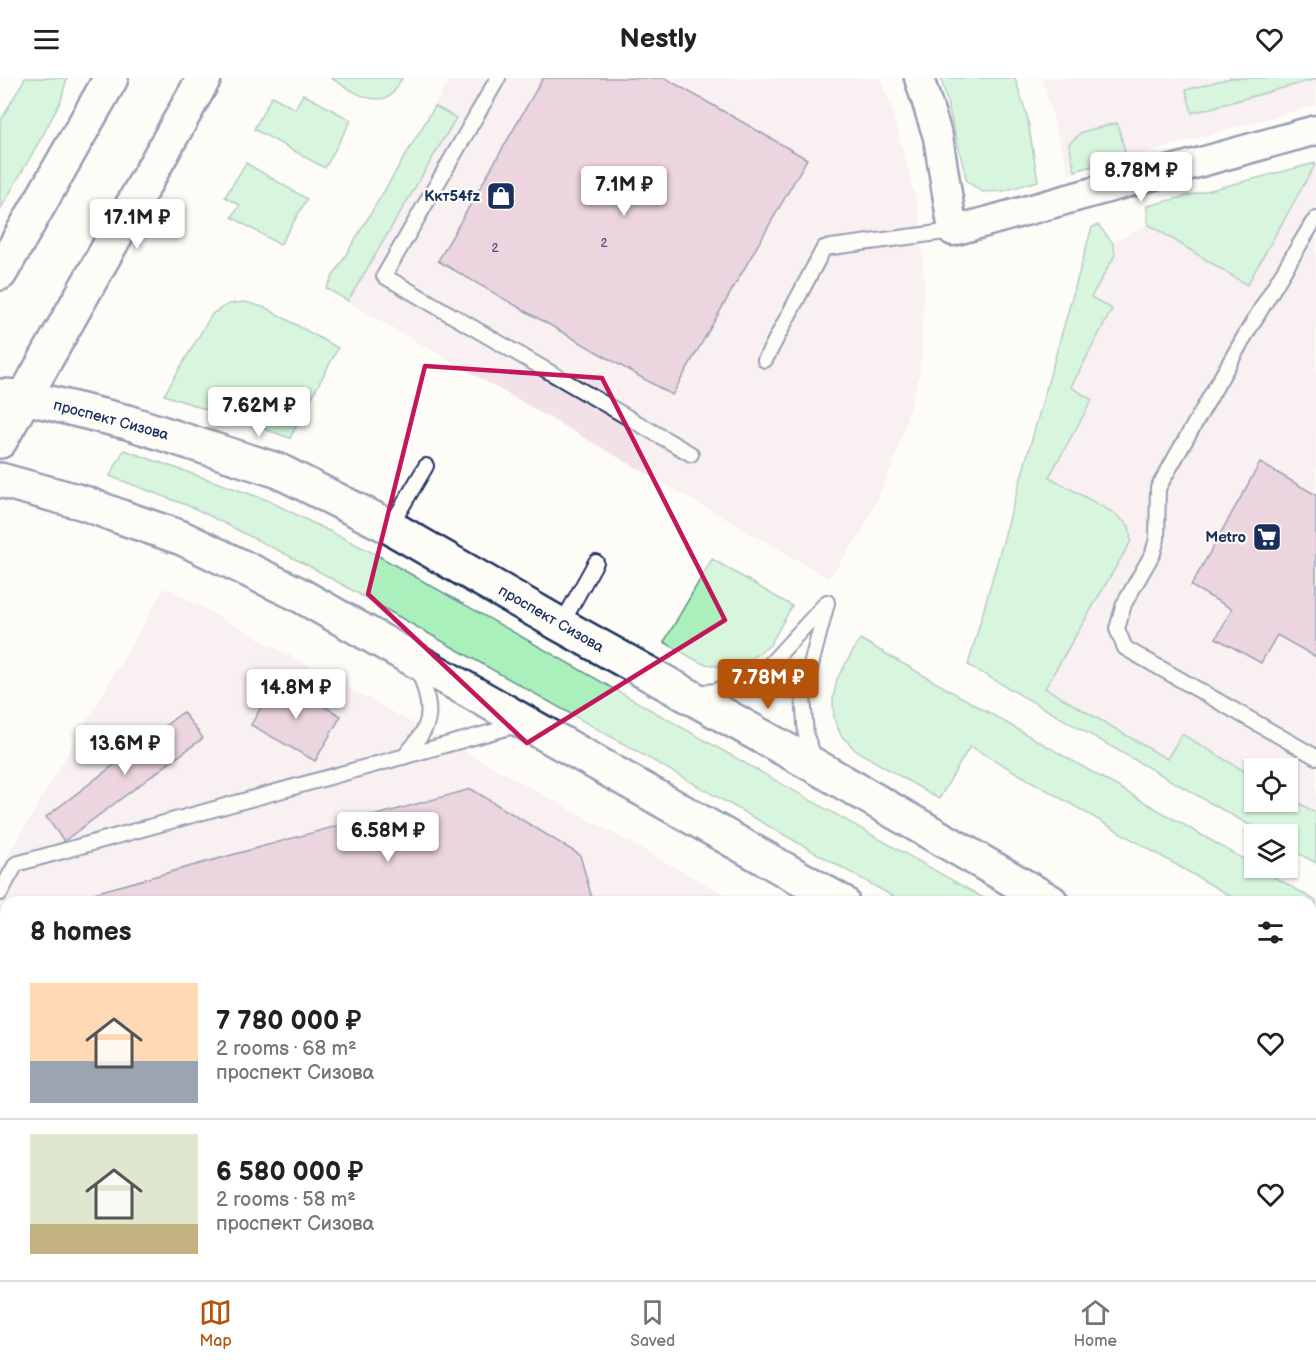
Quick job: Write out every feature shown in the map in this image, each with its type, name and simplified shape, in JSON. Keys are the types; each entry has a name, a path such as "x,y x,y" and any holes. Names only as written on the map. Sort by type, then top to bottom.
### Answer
{"street":[{"path":"0,441 13,397 204,78"},
{"path":"919,78 938,137 953,231 1316,130"},
{"path":"0,273 105,82"},
{"name":"проспект Сизова","path":"13,397 127,422 279,471 390,527 817,767 1041,896"},
{"path":"0,480 84,503 182,538 298,594 831,896"}],"lane":[{"path":"498,78 384,276 691,454"},
{"path":"1316,219 1246,334 1158,488 1157,539 1153,553 1124,604 1117,628 1125,648 1316,757"},
{"path":"765,360 824,248 953,231"},
{"path":"390,527 426,466"},
{"path":"561,625 596,562"},
{"path":"686,694 715,692 763,672 827,602 803,696 806,736 817,767"},
{"path":"404,757 428,723 427,694 415,660"},
{"path":"0,893 16,864 526,723"}],"highlighted area":[{"path":"425,366 602,378 725,620 527,743 368,594"}],"shaded area":[{"path":"451,78 880,78 890,104 919,211 924,283 920,372 894,462 862,532 829,578 326,288"},
{"path":"1042,78 1316,78 1316,105 1069,174"},
{"path":"1316,163 1316,863 1298,853 1298,824 1247,824 968,665 1092,227 1098,225 1113,243 1148,224 1147,206"},
{"path":"165,587 727,896 0,896 0,870"}],"green space":[{"path":"25,78 67,78 61,100 0,210 0,122"},
{"path":"331,78 402,78 392,94 377,99 352,91"},
{"path":"941,78 1015,78 1027,116 1038,181 1003,191 982,192 967,181"},
{"path":"1230,78 1316,79 1192,113 1186,90"},
{"path":"303,94 351,120 325,168 254,129 272,96 295,109"},
{"path":"435,106 456,118 348,301 326,288"},
{"path":"1117,123 1125,151 1119,158 1075,171 1069,144 1082,132"},
{"path":"246,163 307,199 280,245 232,217 240,205 225,197"},
{"path":"1316,163 1247,285 1148,224 1147,206"},
{"path":"1098,225 1113,243 1115,255 1091,297 1112,309 1071,387 1092,400 1049,477 1114,513 1129,526 1131,541 1045,688 1167,759 1182,734 1244,771 1244,812 1298,812 1298,802 1316,813 1316,863 1298,853 1298,824 1247,824 968,665 1092,227"},
{"path":"245,302 266,308 338,348 290,438 164,395 212,314 228,304"},
{"path":"124,450 267,500 375,554 980,896 892,896 313,568 194,508 110,476"},
{"path":"712,559 792,606 770,645 749,660 727,668 701,663 664,642"},
{"path":"860,639 1244,859 1244,878 1276,878 1307,896 1230,896 970,746 939,799 855,750 841,735 834,719 833,700 837,679"}],"building":[{"path":"543,78 665,78 807,159 672,395 438,261"},
{"name":"Metro","path":"1260,463 1316,495 1316,657 1277,635 1261,663 1216,638 1232,609 1191,586"},
{"path":"277,679 341,716 315,761 251,725"},
{"path":"183,712 203,738 64,841 46,817"},
{"path":"471,789 580,855 591,896 94,896 94,893"}],"place":[{"name":"Kкт54fz","path":"501,196"},
{"name":"Metro","path":"1267,537"}]}
